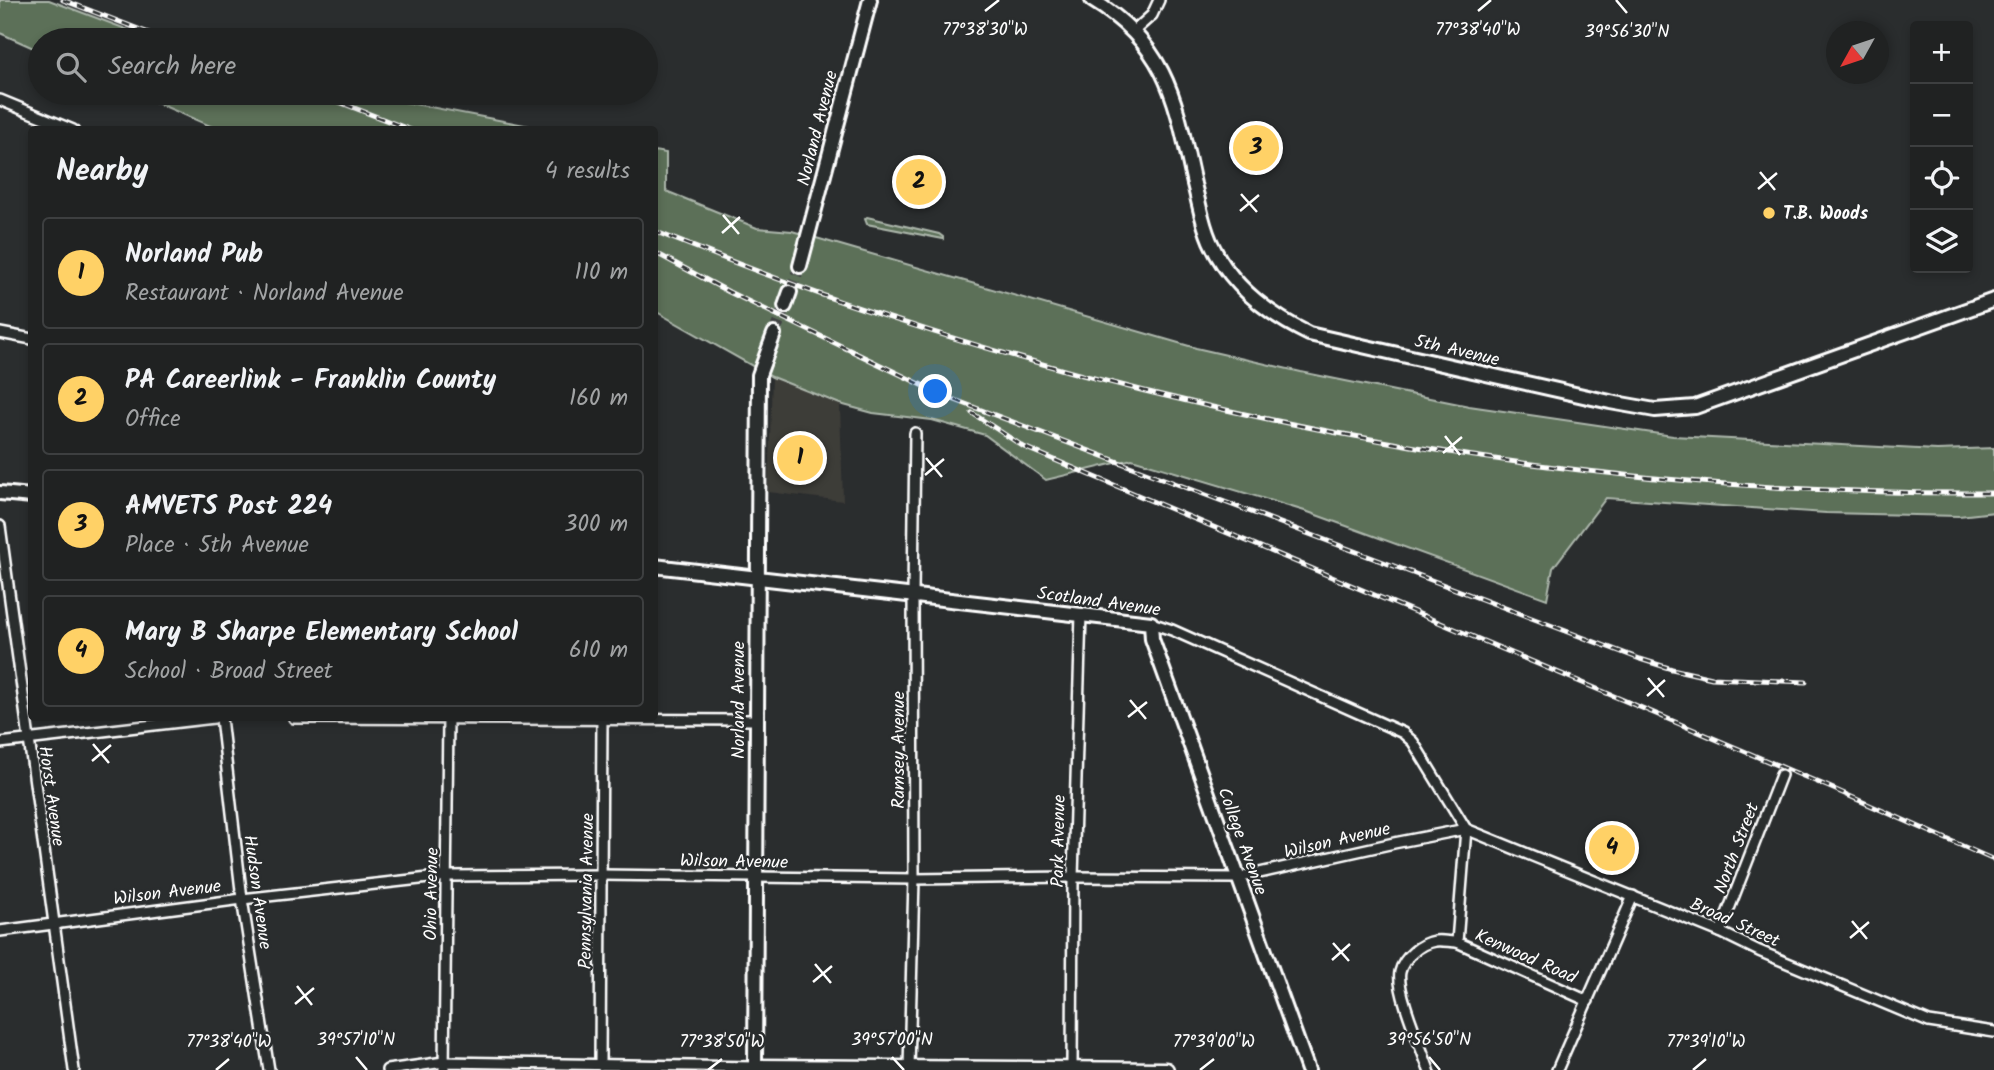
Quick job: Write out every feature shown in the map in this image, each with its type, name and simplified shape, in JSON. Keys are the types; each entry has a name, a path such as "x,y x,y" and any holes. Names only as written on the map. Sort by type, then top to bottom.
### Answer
{"main road":[{"path":"755,1068 1166,1070"}],"street":[{"name":"Norland Avenue","path":"800,266 870,0"},
{"name":"5th Avenue","path":"1092,0 1133,32 1151,53 1171,90 1203,221 1217,254 1236,281 1256,301 1284,321 1309,334 1597,400 1655,410 1696,407 1994,300"},
{"path":"1133,32 1152,15 1159,0"},
{"path":"0,100 53,126"},
{"path":"785,306 790,292"},
{"path":"0,333 28,338"},
{"name":"Norland Avenue","path":"755,1068 759,376 774,334"},
{"name":"Ramsey Avenue","path":"909,1068 914,880 915,433"},
{"path":"0,493 28,496"},
{"name":"Horst Avenue","path":"0,526 74,1070"},
{"name":"Scotland Avenue","path":"658,566 1151,623 1403,733 1413,743 1466,830"},
{"name":"Park Avenue","path":"1072,1069 1073,877 1081,614"},
{"name":"College Avenue","path":"1151,623 1152,639 1308,1070"},
{"path":"658,719 757,720"},
{"path":"0,743 187,721"},
{"name":"Hudson Avenue","path":"221,721 242,899 270,1070"},
{"name":"Ohio Avenue","path":"444,1066 448,721"},
{"name":"Pennsylvania Avenue","path":"600,1065 602,721"},
{"name":"North Street","path":"1720,932 1782,775"},
{"path":"1457,942 1466,830"},
{"name":"Wilson Avenue","path":"0,931 55,922 447,876 601,875 914,880 1237,878 1466,830"},
{"name":"Broad Street","path":"1466,830 1633,896 1929,1021 1994,1032"},
{"path":"1557,1070 1633,896"},
{"name":"Kenwood Road","path":"1429,1070 1401,991 1400,973 1405,961 1418,948 1435,941 1457,942 1588,1001"},
{"path":"387,1070 444,1066 600,1065 755,1068"}],"shaded area":[{"path":"772,377 840,404 843,501 768,492"}],"green space":[{"path":"0,0 49,0 123,28 28,28 28,46 0,33"},
{"path":"162,105 420,105 529,126 210,126"},
{"path":"658,152 666,153 666,191 757,228 792,231 1196,348 1301,372 1469,406 1673,436 1937,450 1994,448 1994,512 1959,516 1826,513 1606,498 1553,568 1547,599 1308,512 1132,459 1046,480 985,435 932,420 873,413 840,404 772,377 658,313"},
{"path":"867,217 939,234 943,239 867,224"}],"tunnel":[{"path":"790,292 800,266"},
{"path":"774,334 785,306"}],"railway":[{"path":"63,0 136,28"},
{"path":"347,105 401,126"},
{"path":"658,233 842,302 981,347 1266,419 1410,446 1555,467 1701,482 1847,491 1994,493"},
{"path":"658,254 729,292 947,397 1640,659 1712,678 1806,682"},
{"path":"972,413 1024,447 1829,787 1994,860"}],"place":[{"name":"AMVETS Post 224","path":"1256,148"},
{"name":"PA Careerlink - Franklin County","path":"919,182"},
{"name":"T.B. Woods","path":"1769,213"},
{"name":"Norland Pub","path":"800,458"},
{"name":"Mary B Sharpe Elementary School","path":"1612,848"}]}
